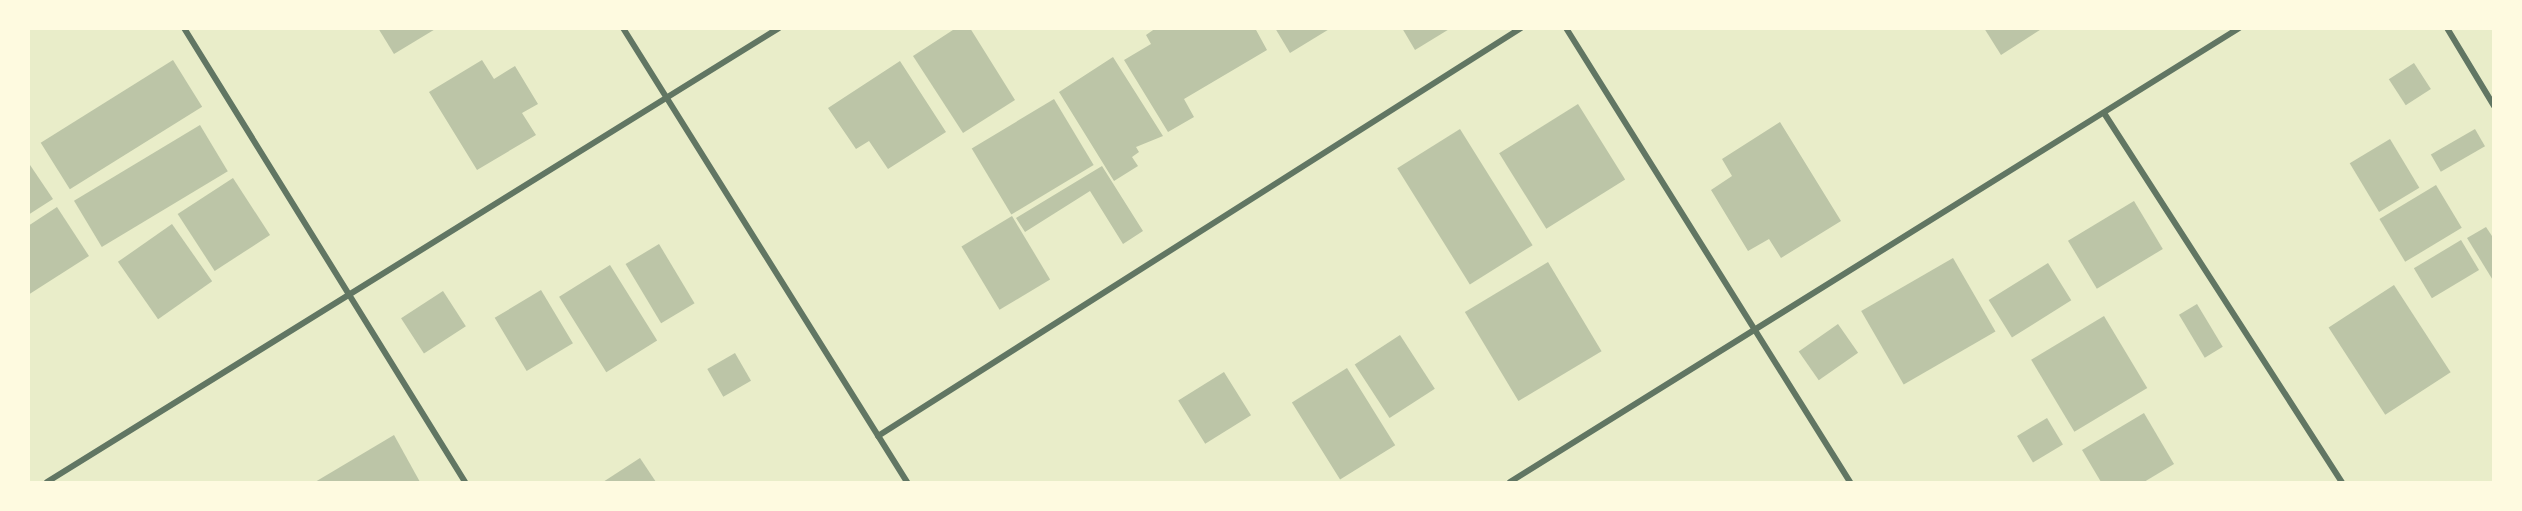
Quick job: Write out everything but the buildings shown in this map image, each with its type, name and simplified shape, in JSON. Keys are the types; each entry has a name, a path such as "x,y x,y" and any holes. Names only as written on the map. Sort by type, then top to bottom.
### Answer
{"street":[{"path":"184,28 465,483"},
{"path":"623,28 907,483"},
{"path":"46,483 779,28"},
{"path":"878,436 1521,28"},
{"path":"1566,28 1850,483"},
{"path":"1510,483 2239,28"},
{"path":"2447,28 2493,106"},
{"path":"2104,112 2342,483"}]}
